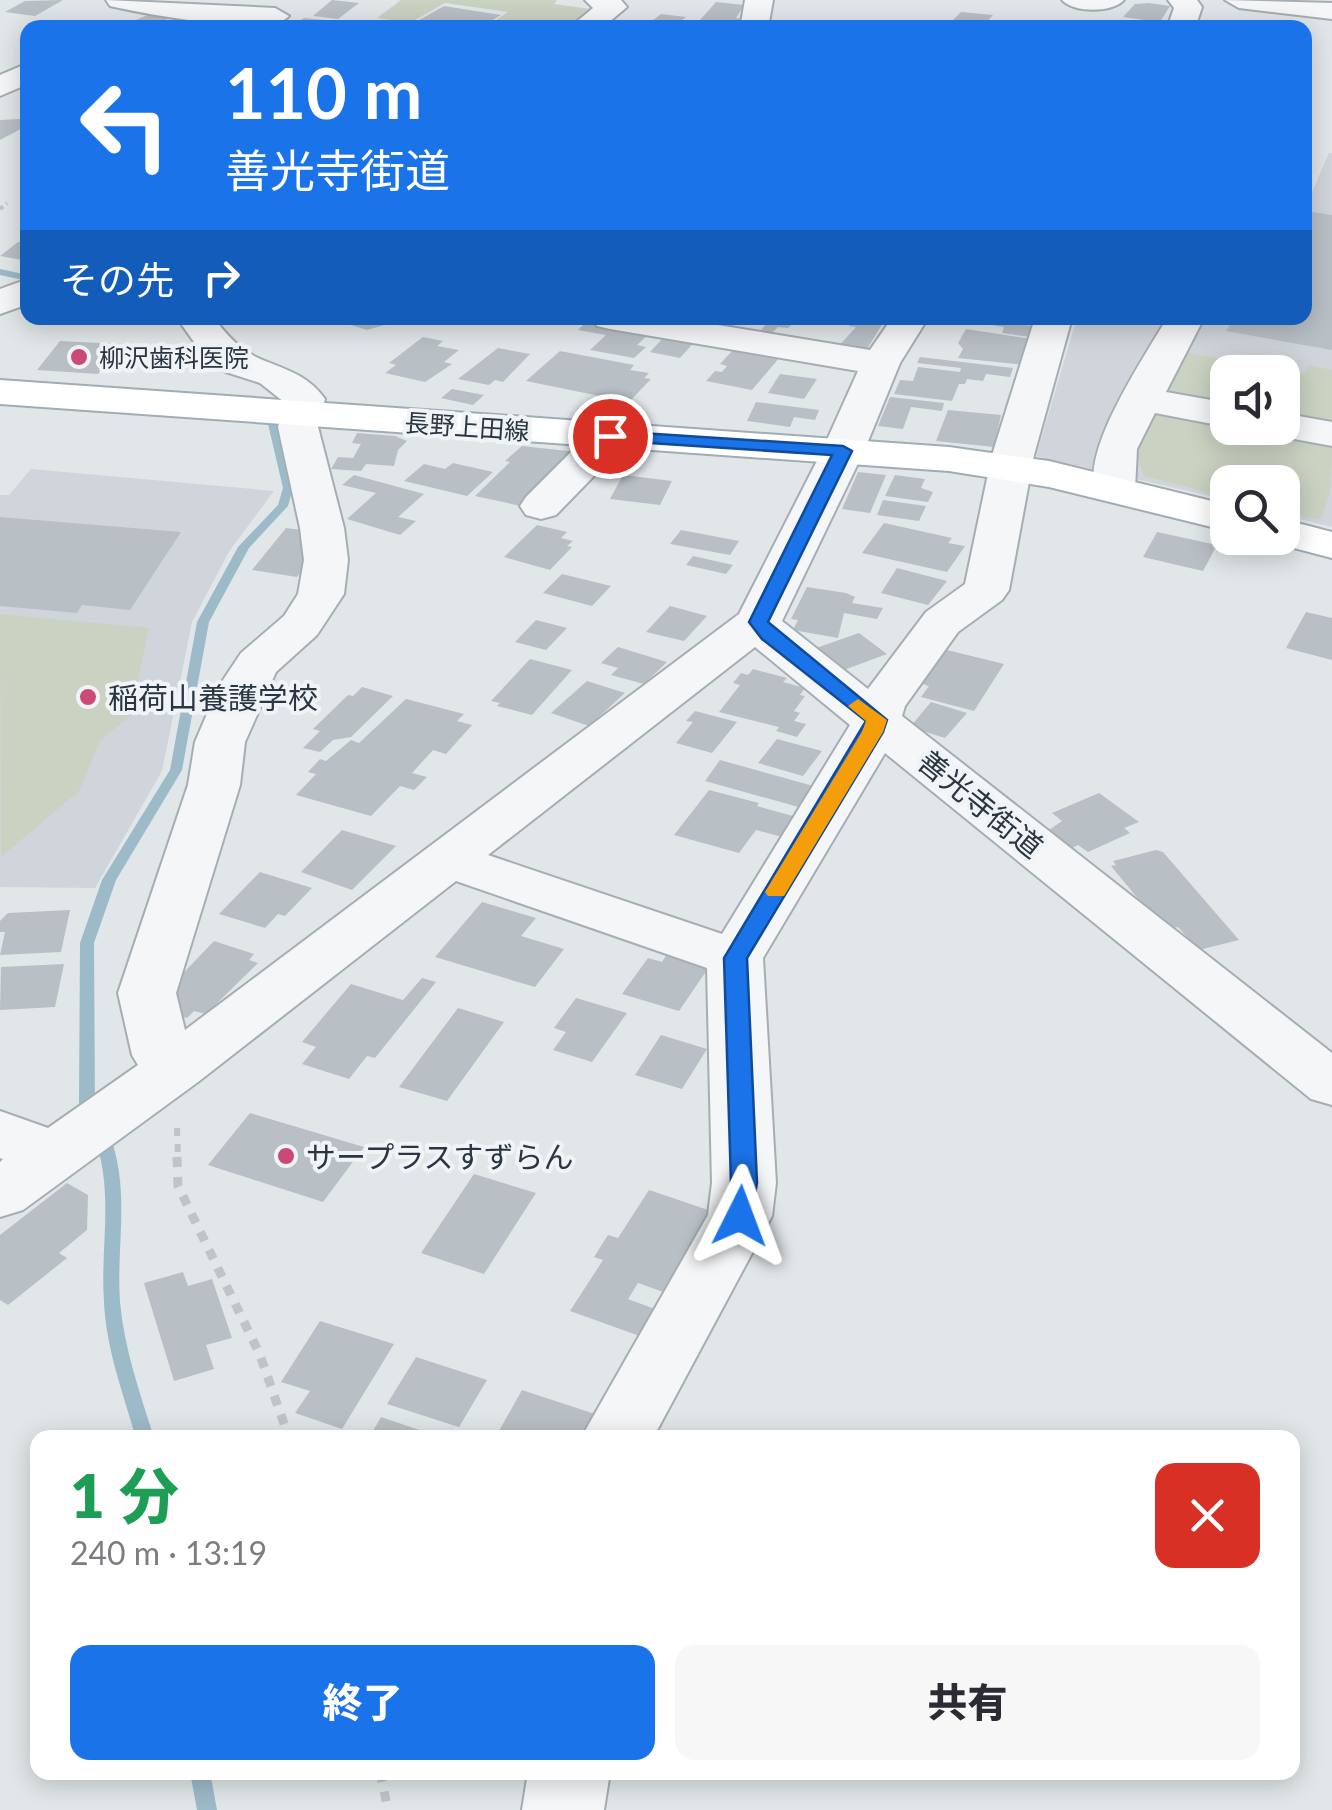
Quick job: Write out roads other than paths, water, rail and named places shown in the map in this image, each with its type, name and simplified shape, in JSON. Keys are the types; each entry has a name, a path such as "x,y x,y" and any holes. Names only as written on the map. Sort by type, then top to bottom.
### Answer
{"main road":[{"name":"長野上田線","path":"0,392 843,451 1011,467 1210,513"},
{"path":"1300,535 1330,540"}],"street":[{"path":"594,20 613,8 599,0"},
{"path":"1239,0 1332,11"},
{"path":"114,20 133,2 184,12 278,15"},
{"path":"176,1066 162,1055 147,992 214,784 220,742 243,686 258,662 301,625 321,594 326,560 298,427 305,399 274,375 240,364 214,344 200,325"},
{"path":"660,325 881,363"},
{"path":"0,1194 63,1134 176,1066 758,622 843,451 881,363 905,325"},
{"path":"620,1430 740,1216 744,1183 735,958 873,732 881,706 942,622 986,590 1011,467 1052,325"},
{"path":"1114,488 1116,449 1181,325"},
{"path":"1141,399 1210,412"},
{"path":"1300,428 1332,434"},
{"path":"542,506 610,436"},
{"name":"善光寺街道","path":"758,622 768,635 1332,1084"},
{"path":"446,859 735,958"},
{"path":"563,1810 567,1780"}],"waterway":[{"path":"0,272 20,276"},
{"path":"91,1114 87,1106 87,943 109,880 176,770 203,622 244,547 283,506 288,488 273,424"},
{"path":"101,1133 113,1174 114,1319 143,1430"},
{"path":"201,1780 207,1810"}],"place":[{"name":"柳沢歯科医院","path":"79,357"},
{"name":"稲荷山養護学校","path":"88,697"},
{"name":"サープラスすずらん","path":"286,1156"}]}
